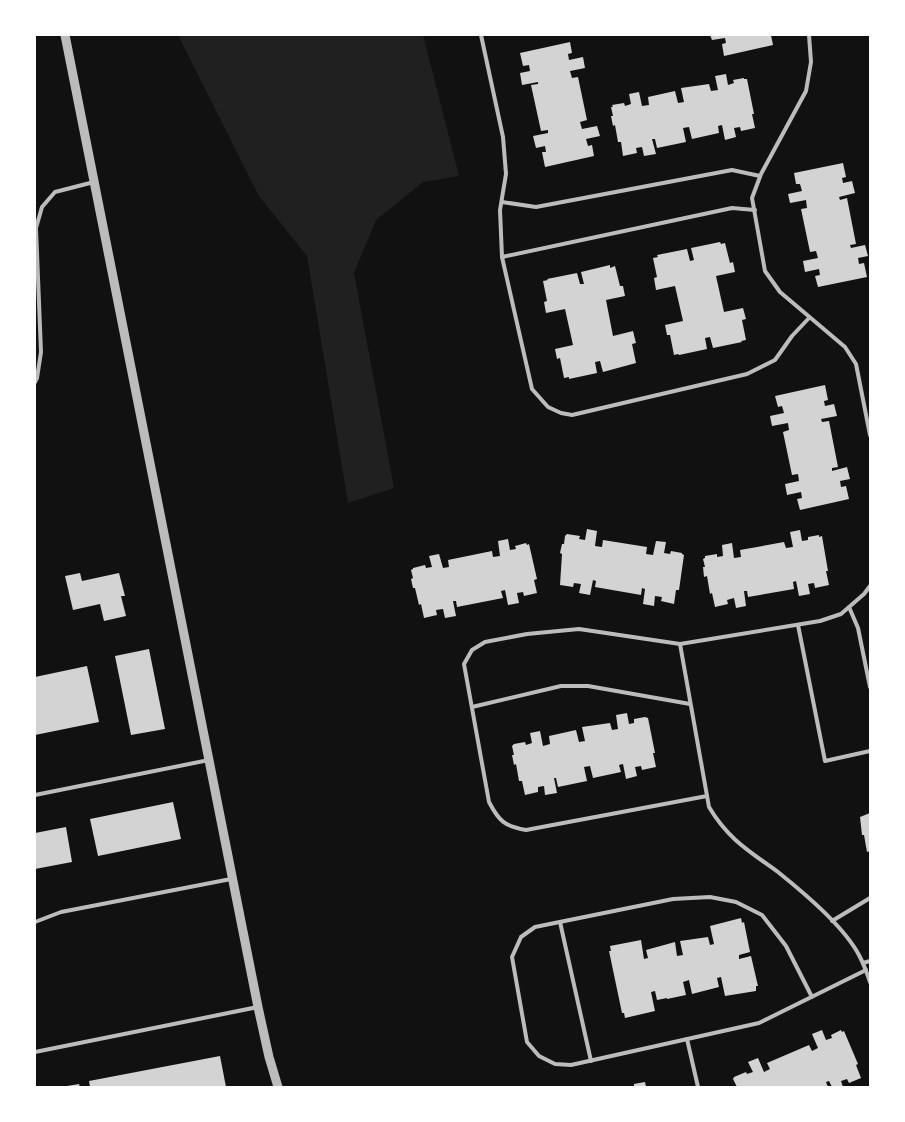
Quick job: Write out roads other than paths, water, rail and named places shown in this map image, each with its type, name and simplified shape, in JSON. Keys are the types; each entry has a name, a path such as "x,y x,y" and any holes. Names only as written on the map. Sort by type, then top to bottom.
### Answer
{"street":[{"path":"65,35 258,1007 278,1087"}],"lane":[{"path":"482,35 503,137 506,174 502,202 502,257 532,389 548,407 561,413 572,414 747,374 775,360 792,336 809,318"},
{"path":"809,35 811,62 806,91 760,176 752,198 766,271 780,292 844,347 856,364 870,435"},
{"path":"502,202 536,207 732,170 760,176"},
{"path":"35,382 41,352 36,228 42,207 55,192 94,182"},
{"path":"502,257 732,208 754,210"},
{"path":"707,796 526,830 511,827 498,819 489,802 464,664 472,650 484,642 527,634 579,629 680,644 820,622 841,614 864,594 870,586"},
{"path":"848,607 858,628 870,687"},
{"path":"798,625 825,761 870,752"},
{"path":"680,644 709,807 720,824 738,844 778,873 839,927 860,956 870,982"},
{"path":"472,707 561,686 588,686 690,704"},
{"path":"35,795 210,760"},
{"path":"35,922 60,912 233,879"},
{"path":"812,997 786,946 762,916 736,902 710,897 673,899 535,927 521,937 512,957 527,1042 538,1056 555,1064 571,1066 758,1023 812,997 866,970"},
{"path":"832,921 870,898"},
{"path":"560,922 591,1061"},
{"path":"863,963 870,961"},
{"path":"35,1052 258,1007"},
{"path":"687,1039 698,1087"}]}
